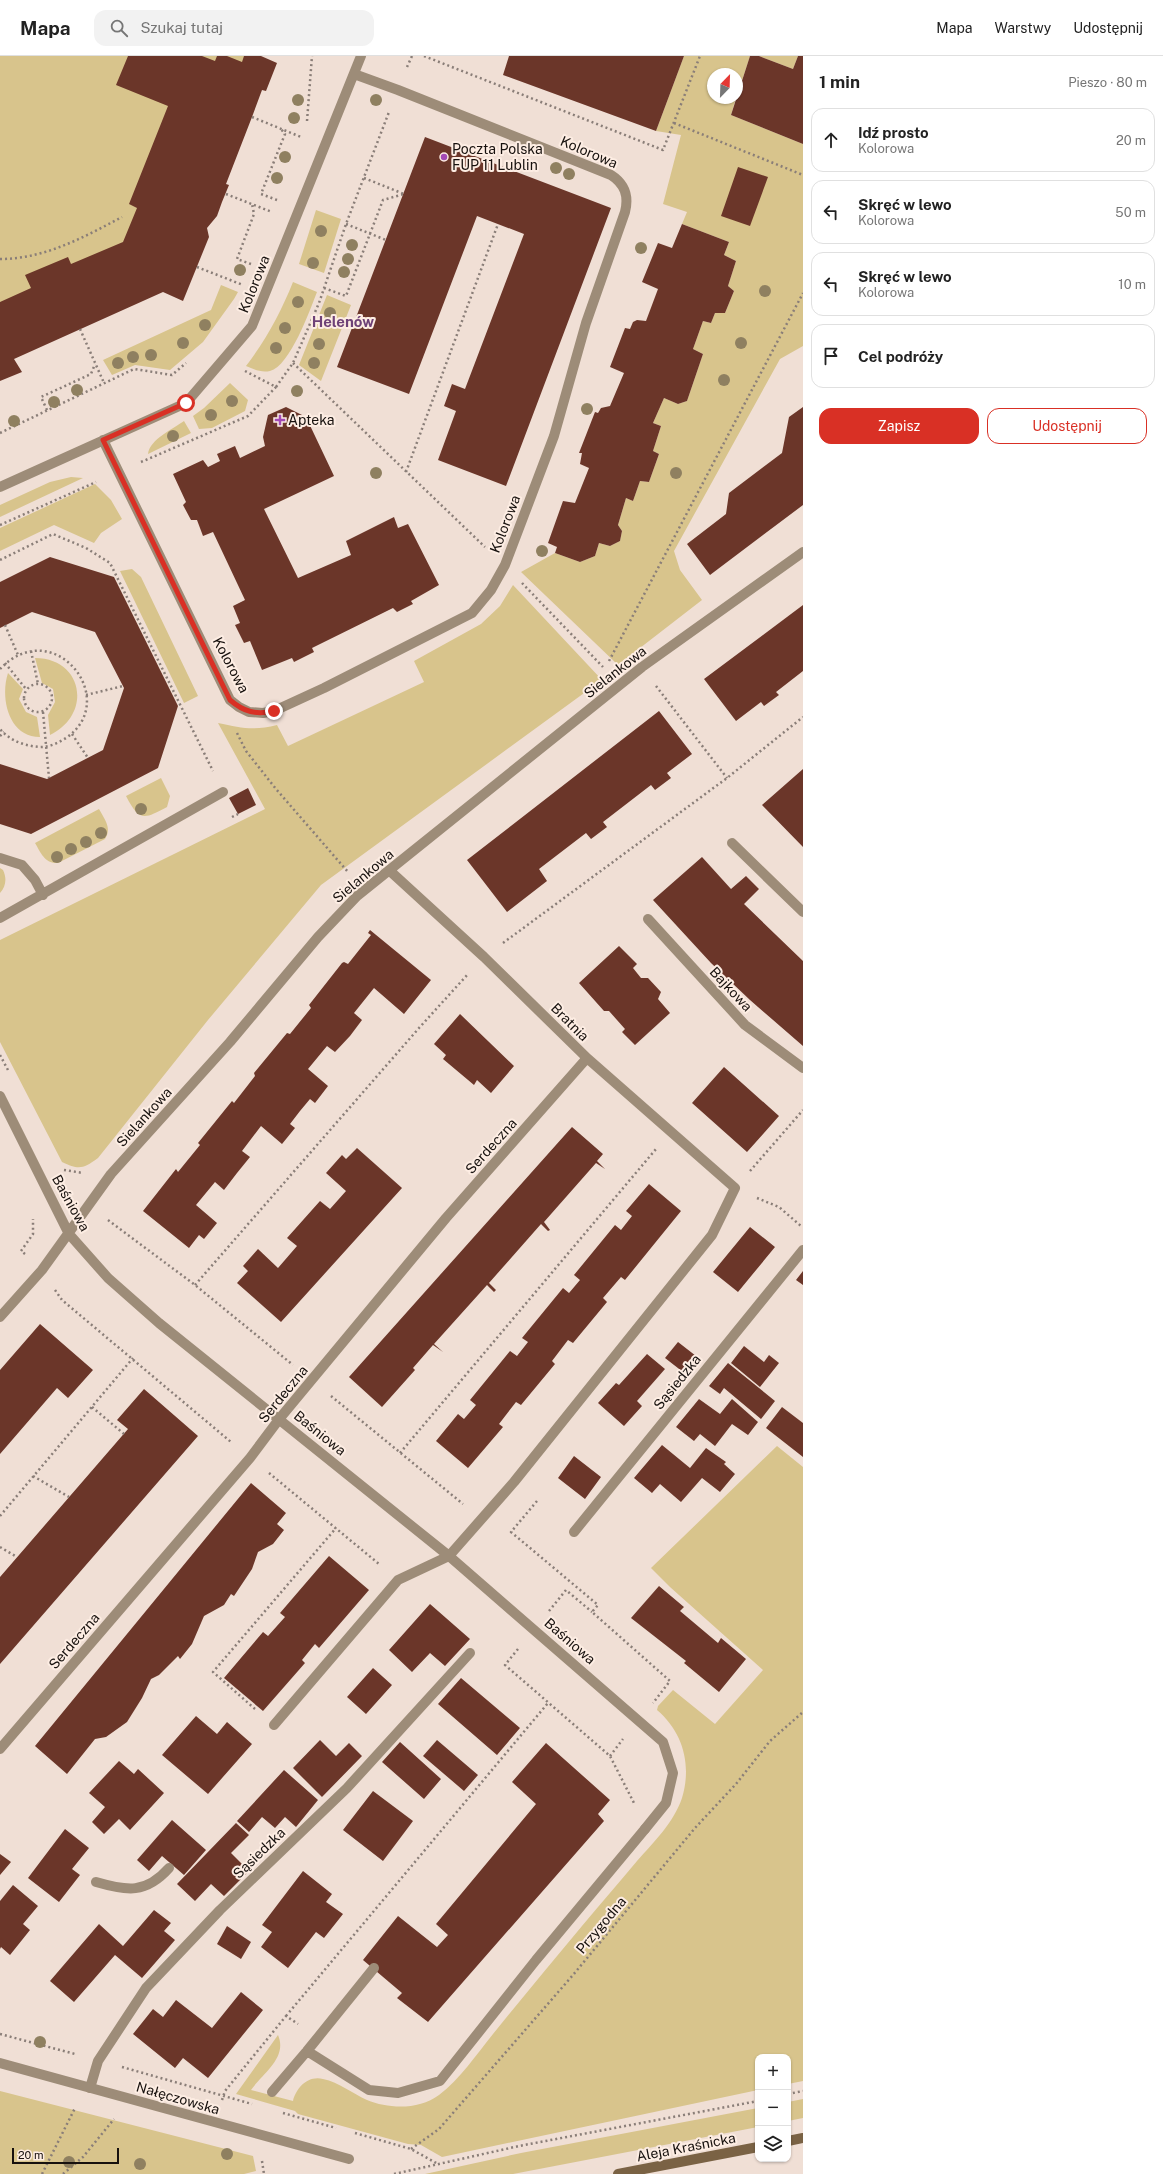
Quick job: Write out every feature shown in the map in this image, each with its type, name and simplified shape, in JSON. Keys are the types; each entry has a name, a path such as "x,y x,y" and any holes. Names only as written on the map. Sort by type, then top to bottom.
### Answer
{"main road":[{"path":"791,2140 803,2138"},
{"name":"Aleja Kraśnicka","path":"618,2174 755,2148"}],"street":[{"name":"Kolorowa","path":"0,487 186,403 252,326 361,56"},
{"name":"Kolorowa","path":"103,440 230,700 249,712 263,713 274,711 324,688 472,613 491,590 504,565 554,436 586,323 628,202 625,190 621,181 611,175 398,90 354,74"},
{"name":"Sielankowa","path":"0,1317 42,1270 111,1174 230,1042 318,937 357,896 642,667 803,552"},
{"path":"0,918 223,792"},
{"path":"732,844 803,912"},
{"path":"0,858 22,865 35,880 43,894"},
{"name":"Bratnia","path":"390,871 484,957 587,1058 735,1188"},
{"name":"Bajkowa","path":"648,919 746,1025 803,1068"},
{"name":"Serdeczna","path":"0,1748 250,1458 280,1418 446,1218 587,1058"},
{"name":"Baśniowa","path":"0,1096 69,1234 108,1278 159,1323 280,1418 449,1556 639,1720 663,1742 673,1773 666,1803 536,1960 440,2081 398,2093 369,2090 307,2052"},
{"path":"274,1725 398,1580 449,1556 514,1482 712,1235 735,1188"},
{"name":"Sąsiedzka","path":"574,1532 803,1250"},
{"name":"Sąsiedzka","path":"90,2088 98,2061 146,1988 220,1910 347,1788 470,1653"},
{"path":"96,1882 117,1888 147,1887 159,1879 169,1868"},
{"path":"272,2092 307,2052 374,1968"},
{"name":"Nałęczowska","path":"0,2063 349,2159"}],"path":[{"path":"424,56 663,150 700,56"},
{"path":"252,116 302,137"},
{"path":"674,123 803,175"},
{"path":"277,200 262,194 285,134 281,129"},
{"path":"324,288 346,296 382,200 404,194 364,178"},
{"path":"226,194 272,212"},
{"path":"252,204 254,214 237,259 252,265"},
{"path":"0,259 19,259 69,245 122,217"},
{"path":"346,224 386,240"},
{"path":"406,472 498,224"},
{"path":"197,267 244,285"},
{"path":"294,363 504,565 605,668 803,293"},
{"path":"80,329 104,383"},
{"path":"0,433 134,369 172,375 189,360"},
{"path":"47,410 41,397 91,374 95,364"},
{"path":"0,560 53,534 86,548 110,563 223,792"},
{"path":"5,625 18,655"},
{"path":"0,669 5,663 18,655 31,651 39,650 55,653 69,662 80,674 86,695 86,706 81,721 72,734 58,743 47,746 28,746 13,740 0,729"},
{"path":"31,651 38,684"},
{"path":"5,663 26,689"},
{"path":"642,667 727,778"},
{"path":"38,684 48,688 52,696 50,706 43,712 33,712 26,707 23,698 26,689 38,684"},
{"path":"86,695 123,686"},
{"path":"43,712 49,778"},
{"path":"195,1285 419,1028 484,957 727,778 803,717"},
{"path":"0,736 4,732"},
{"path":"236,732 250,756 337,861"},
{"path":"72,734 88,758"},
{"path":"0,1055 11,1076"},
{"path":"803,1110 735,1188 779,1208 803,1228"},
{"path":"400,1453 671,1131"},
{"path":"59,1165 64,1170 85,1173 98,1164 111,1174"},
{"path":"30,1212 33,1218 33,1234 21,1251 42,1270 62,1300 398,1580"},
{"path":"103,1217 195,1285 482,1519"},
{"path":"0,1516 133,1358"},
{"path":"92,1407 124,1434"},
{"path":"33,1476 69,1497"},
{"path":"537,1501 511,1532 598,1605 592,1612"},
{"path":"274,1725 213,1672 336,1528"},
{"path":"0,1547 17,1557"},
{"path":"610,1756 670,1681 566,1590 505,1665 610,1756 635,1806"},
{"path":"215,2123 225,2091 548,1703"},
{"name":"Przygodna","path":"411,2149 439,2129 572,1975 694,1828 736,1784 770,1741 803,1712"},
{"path":"286,2016 318,2037"},
{"path":"42,2174 77,2103 90,2088"},
{"path":"791,2093 803,2091"},
{"path":"63,2174 83,2157 106,2130 118,2113 124,2097"},
{"path":"223,2097 258,2106"},
{"path":"394,2174 518,2146 755,2102"},
{"path":"275,2111 343,2130"},
{"path":"351,2132 411,2149 438,2164"},
{"path":"261,2160 264,2174"}],"shaded area":[{"path":"0,56 245,56 166,263 0,339"},
{"path":"684,56 750,56 743,78 743,68 707,68 707,104 734,104 731,115 803,144 803,346 780,359 674,551 680,570 702,600 618,665 521,572 555,553 580,562 595,556 599,543 610,546 620,541 622,531 618,525 626,498 633,501 640,481 649,482 659,454 653,451 661,426 653,423 664,398 678,404 687,401 703,354 693,349 703,321 711,323 715,313 725,313 734,291 728,286 736,261 724,255 729,242 682,224 687,212 663,204 681,135 656,131"},
{"path":"759,56 798,56 793,69"},
{"path":"316,210 341,219 324,273 299,264"},
{"path":"293,282 317,292 292,349 277,367 270,371 260,371 246,366 272,326"},
{"path":"221,285 238,292 203,342 170,370 135,365 112,375 103,360 211,310"},
{"path":"327,295 351,305 321,381 299,365"},
{"path":"230,383 248,400 245,411 212,428 199,429 193,416 204,408"},
{"path":"184,421 191,433 148,454 157,439"},
{"path":"71,477 83,478 0,517 0,505 50,482"},
{"path":"95,484 111,500 122,519 101,533 94,543 54,525 0,551 0,528"},
{"path":"132,569 141,577 198,696 184,703 120,571"},
{"path":"513,585 602,680 321,885 208,1020 98,1158 81,1167 62,1162 0,1042 0,940 265,809 218,723 248,728 261,728 277,725 288,746 424,682 414,661 481,624 500,606"},
{"path":"35,658 51,660 64,667 72,677 77,689 77,701 73,714 64,726 50,735 48,715 55,702 53,689 42,683"},
{"path":"8,673 23,689 19,699 26,712 37,717 40,737 29,735 20,730 9,714 5,693"},
{"path":"161,778 170,796 167,807 147,816 138,814 126,796"},
{"path":"99,809 108,828 105,839 58,863 50,862 41,854 35,843"},
{"path":"0,868 4,873 5,885 0,893"},
{"path":"777,1446 803,1467 803,2081 791,2083 791,2054 755,2054 755,2091 442,2157 421,2145 408,2144 298,2114 295,2111 236,2094 278,2035 280,2051 277,2058 251,2090 293,2101 300,2087 312,2079 318,2078 335,2083 367,2100 385,2105 413,2106 431,2100 447,2089 468,2066 504,2020 663,1831 674,1815 682,1798 686,1773 683,1750 679,1739 673,1728 657,1710 658,1706 673,1690 715,1724 763,1670 670,1587 651,1568"},
{"path":"0,2091 253,2156 256,2171 244,2174 0,2174"},
{"path":"803,2099 803,2118 791,2120 791,2101"},
{"path":"755,2109 755,2128 513,2174 425,2174 521,2153"}],"building":[{"path":"128,56 202,56 215,61 217,56 227,56 242,62 244,56 261,56 277,63 266,91 262,90 226,184 229,185 217,216 207,228 209,237 183,301 163,292 14,359 22,372 0,381 0,302 31,288 25,275 68,257 71,264 123,242 137,208 129,204 168,106 116,85"},
{"path":"509,56 684,56 656,131 503,75"},
{"path":"750,56 759,56 793,69 798,56 803,56 803,144 731,115 735,104 743,104 743,78"},
{"path":"425,137 611,208 506,486 438,460 456,411 444,406 452,384 465,389 524,234 477,216 409,394 337,367"},
{"path":"738,167 768,177 750,226 721,216"},
{"path":"682,224 729,242 724,255 736,261 728,286 734,291 725,313 715,313 711,323 703,321 693,349 703,354 687,401 678,404 664,398 653,423 661,426 653,451 659,454 649,482 640,481 633,501 626,498 618,525 622,531 620,541 610,546 599,543 595,556 580,562 555,553 557,547 548,543 563,501 575,503 589,468 580,464 582,453 579,453 595,412 598,413 601,408 610,406 624,373 610,367 625,328 630,329 633,322 637,320 646,321 658,289 642,282 658,243 672,248"},
{"path":"286,407 306,417 334,476 264,509 298,578 351,555 346,541 394,517 398,528 408,524 439,585 411,601 413,604 397,612 393,608 312,648 314,652 294,662 292,658 262,670 250,641 244,643 235,625 240,623 233,606 245,600 213,532 203,536 197,520 191,520 183,505 186,502 173,474 203,460 208,467 220,461 217,454 235,446 240,458 265,446 263,437 268,415"},
{"path":"803,407 803,505 710,575 687,544 726,514 729,493 782,453 789,417"},
{"path":"50,557 114,577 178,706 158,768 31,834 0,824 0,764 47,779 103,750 124,688 95,632 32,612 0,628 0,582"},
{"path":"803,605 803,671 776,692 779,695 764,706 761,702 736,721 704,679"},
{"path":"659,711 692,754 667,773 671,778 655,790 651,785 603,822 607,827 591,839 586,833 539,869 547,881 507,912 467,860"},
{"path":"803,769 803,847 762,805"},
{"path":"248,788 256,805 238,814 229,798"},
{"path":"702,857 731,889 746,876 759,889 744,904 803,961 803,1046 750,1000 711,963 653,900"},
{"path":"370,930 431,980 404,1014 374,988 354,1013 362,1020 350,1036 335,1052 327,1046 308,1069 328,1086 315,1103 310,1099 300,1111 290,1124 295,1128 282,1144 261,1126 242,1151 250,1157 224,1190 215,1182 196,1205 217,1223 204,1239 199,1235 189,1248 143,1211 176,1169 178,1172 200,1145 198,1143 232,1101 234,1103 255,1076 254,1073 287,1033 290,1034 311,1008 309,1005 342,963 344,962 348,964 371,935 368,933"},
{"path":"619,946 637,964 633,968 641,978 648,978 661,992 658,999 670,1013 635,1045 622,1032 625,1029 609,1011 604,1011 579,983"},
{"path":"460,1014 514,1066 491,1093 477,1080 474,1085 443,1059 446,1055 434,1044"},
{"path":"724,1067 779,1116 747,1152 692,1103"},
{"path":"572,1127 603,1154 597,1161 605,1169 596,1163 544,1222 550,1230 548,1231 541,1224 489,1283 496,1290 494,1292 487,1285 434,1344 443,1352 433,1345 413,1368 415,1370 382,1407 349,1377"},
{"path":"357,1148 402,1188 281,1322 237,1283 248,1271 243,1266 258,1249 278,1268 297,1246 287,1238 320,1201 330,1209 346,1191 326,1173 342,1155 346,1159"},
{"path":"649,1184 681,1211 625,1280 621,1277 603,1298 607,1302 573,1343 568,1340 552,1361 555,1364 521,1405 516,1402 499,1424 503,1427 468,1468 436,1441 458,1414 464,1419 476,1405 470,1400 510,1351 517,1356 528,1342 522,1338 563,1288 569,1293 580,1280 574,1275 615,1225 621,1230 632,1216 626,1211"},
{"path":"750,1227 775,1247 738,1292 713,1272"},
{"path":"803,1271 803,1285 796,1280"},
{"path":"40,1324 93,1370 68,1398 57,1388 0,1454 0,1370"},
{"path":"678,1342 696,1356 683,1372 665,1358"},
{"path":"744,1346 764,1362 769,1355 779,1363 760,1387 731,1363"},
{"path":"647,1354 665,1369 637,1401 642,1406 624,1426 598,1403 616,1383 619,1385"},
{"path":"728,1363 775,1401 761,1419 724,1388 720,1394 709,1386"},
{"path":"144,1389 198,1436 0,1664 0,1577 128,1429 117,1420"},
{"path":"699,1399 720,1414 732,1399 758,1422 748,1435 732,1424 715,1446 700,1434 694,1441 676,1427"},
{"path":"782,1407 803,1423 803,1457 766,1428"},
{"path":"662,1445 690,1468 706,1448 726,1462 724,1464 735,1474 720,1492 702,1478 681,1502 660,1484 652,1493 634,1478"},
{"path":"574,1456 601,1477 585,1499 558,1478"},
{"path":"251,1483 286,1513 277,1524 284,1530 273,1544 258,1552 252,1569 234,1596 231,1594 224,1605 204,1616 192,1644 180,1659 178,1656 159,1675 151,1679 142,1698 127,1722 106,1737 95,1739 67,1774 35,1746"},
{"path":"329,1556 369,1590 319,1648 315,1644 302,1660 305,1663 263,1711 224,1678 263,1632 268,1636 285,1617 280,1613"},
{"path":"659,1586 684,1607 680,1611 718,1643 721,1638 746,1659 719,1692 684,1663 686,1661 631,1618"},
{"path":"430,1604 470,1639 445,1666 430,1653 412,1672 389,1650"},
{"path":"373,1668 392,1685 366,1714 347,1697"},
{"path":"461,1678 520,1728 497,1755 438,1704"},
{"path":"196,1716 217,1734 227,1722 252,1744 208,1794 162,1755"},
{"path":"320,1740 336,1756 349,1743 362,1756 322,1797 293,1768"},
{"path":"437,1740 478,1775 464,1791 423,1756"},
{"path":"400,1742 441,1779 424,1799 382,1762"},
{"path":"546,1743 610,1800 598,1814 604,1821 428,2022 397,1998 402,1993 363,1960 398,1916 437,1947 448,1935 436,1924 536,1804 512,1782"},
{"path":"119,1761 134,1774 138,1769 164,1793 130,1830 119,1819 104,1834 92,1822 105,1807 89,1793"},
{"path":"284,1770 318,1800 296,1827 285,1817 275,1828 262,1817 249,1832 237,1821"},
{"path":"373,1791 413,1821 383,1861 343,1830"},
{"path":"172,1820 206,1850 184,1875 162,1856 149,1871 137,1860"},
{"path":"236,1823 249,1835 231,1853 249,1871 224,1896 211,1884 195,1901 177,1884"},
{"path":"65,1829 89,1848 72,1869 80,1875 59,1902 28,1878"},
{"path":"0,1854 11,1862 0,1875"},
{"path":"303,1871 332,1894 326,1902 343,1914 324,1938 316,1932 288,1968 261,1947 272,1932 262,1925"},
{"path":"13,1885 38,1906 23,1924 30,1930 10,1955 1,1947 0,1949 0,1901"},
{"path":"154,1910 171,1923 164,1931 175,1940 142,1978 115,1955 74,2002 50,1981 99,1924 123,1946"},
{"path":"227,1926 251,1942 241,1959 217,1944"},
{"path":"241,1992 263,2010 208,2078 183,2058 175,2068 133,2034 153,2009 163,2017 176,2000 212,2028"}],"place":[{"name":"Poczta Polska FUP 11 Lublin","path":"444,157"},
{"name":"Apteka","path":"280,420"}],"district":[{"name":"Helenów","path":"343,321"}],"route":[{"path":"186,403 103,440 230,700 249,712 263,713 274,711"}]}
